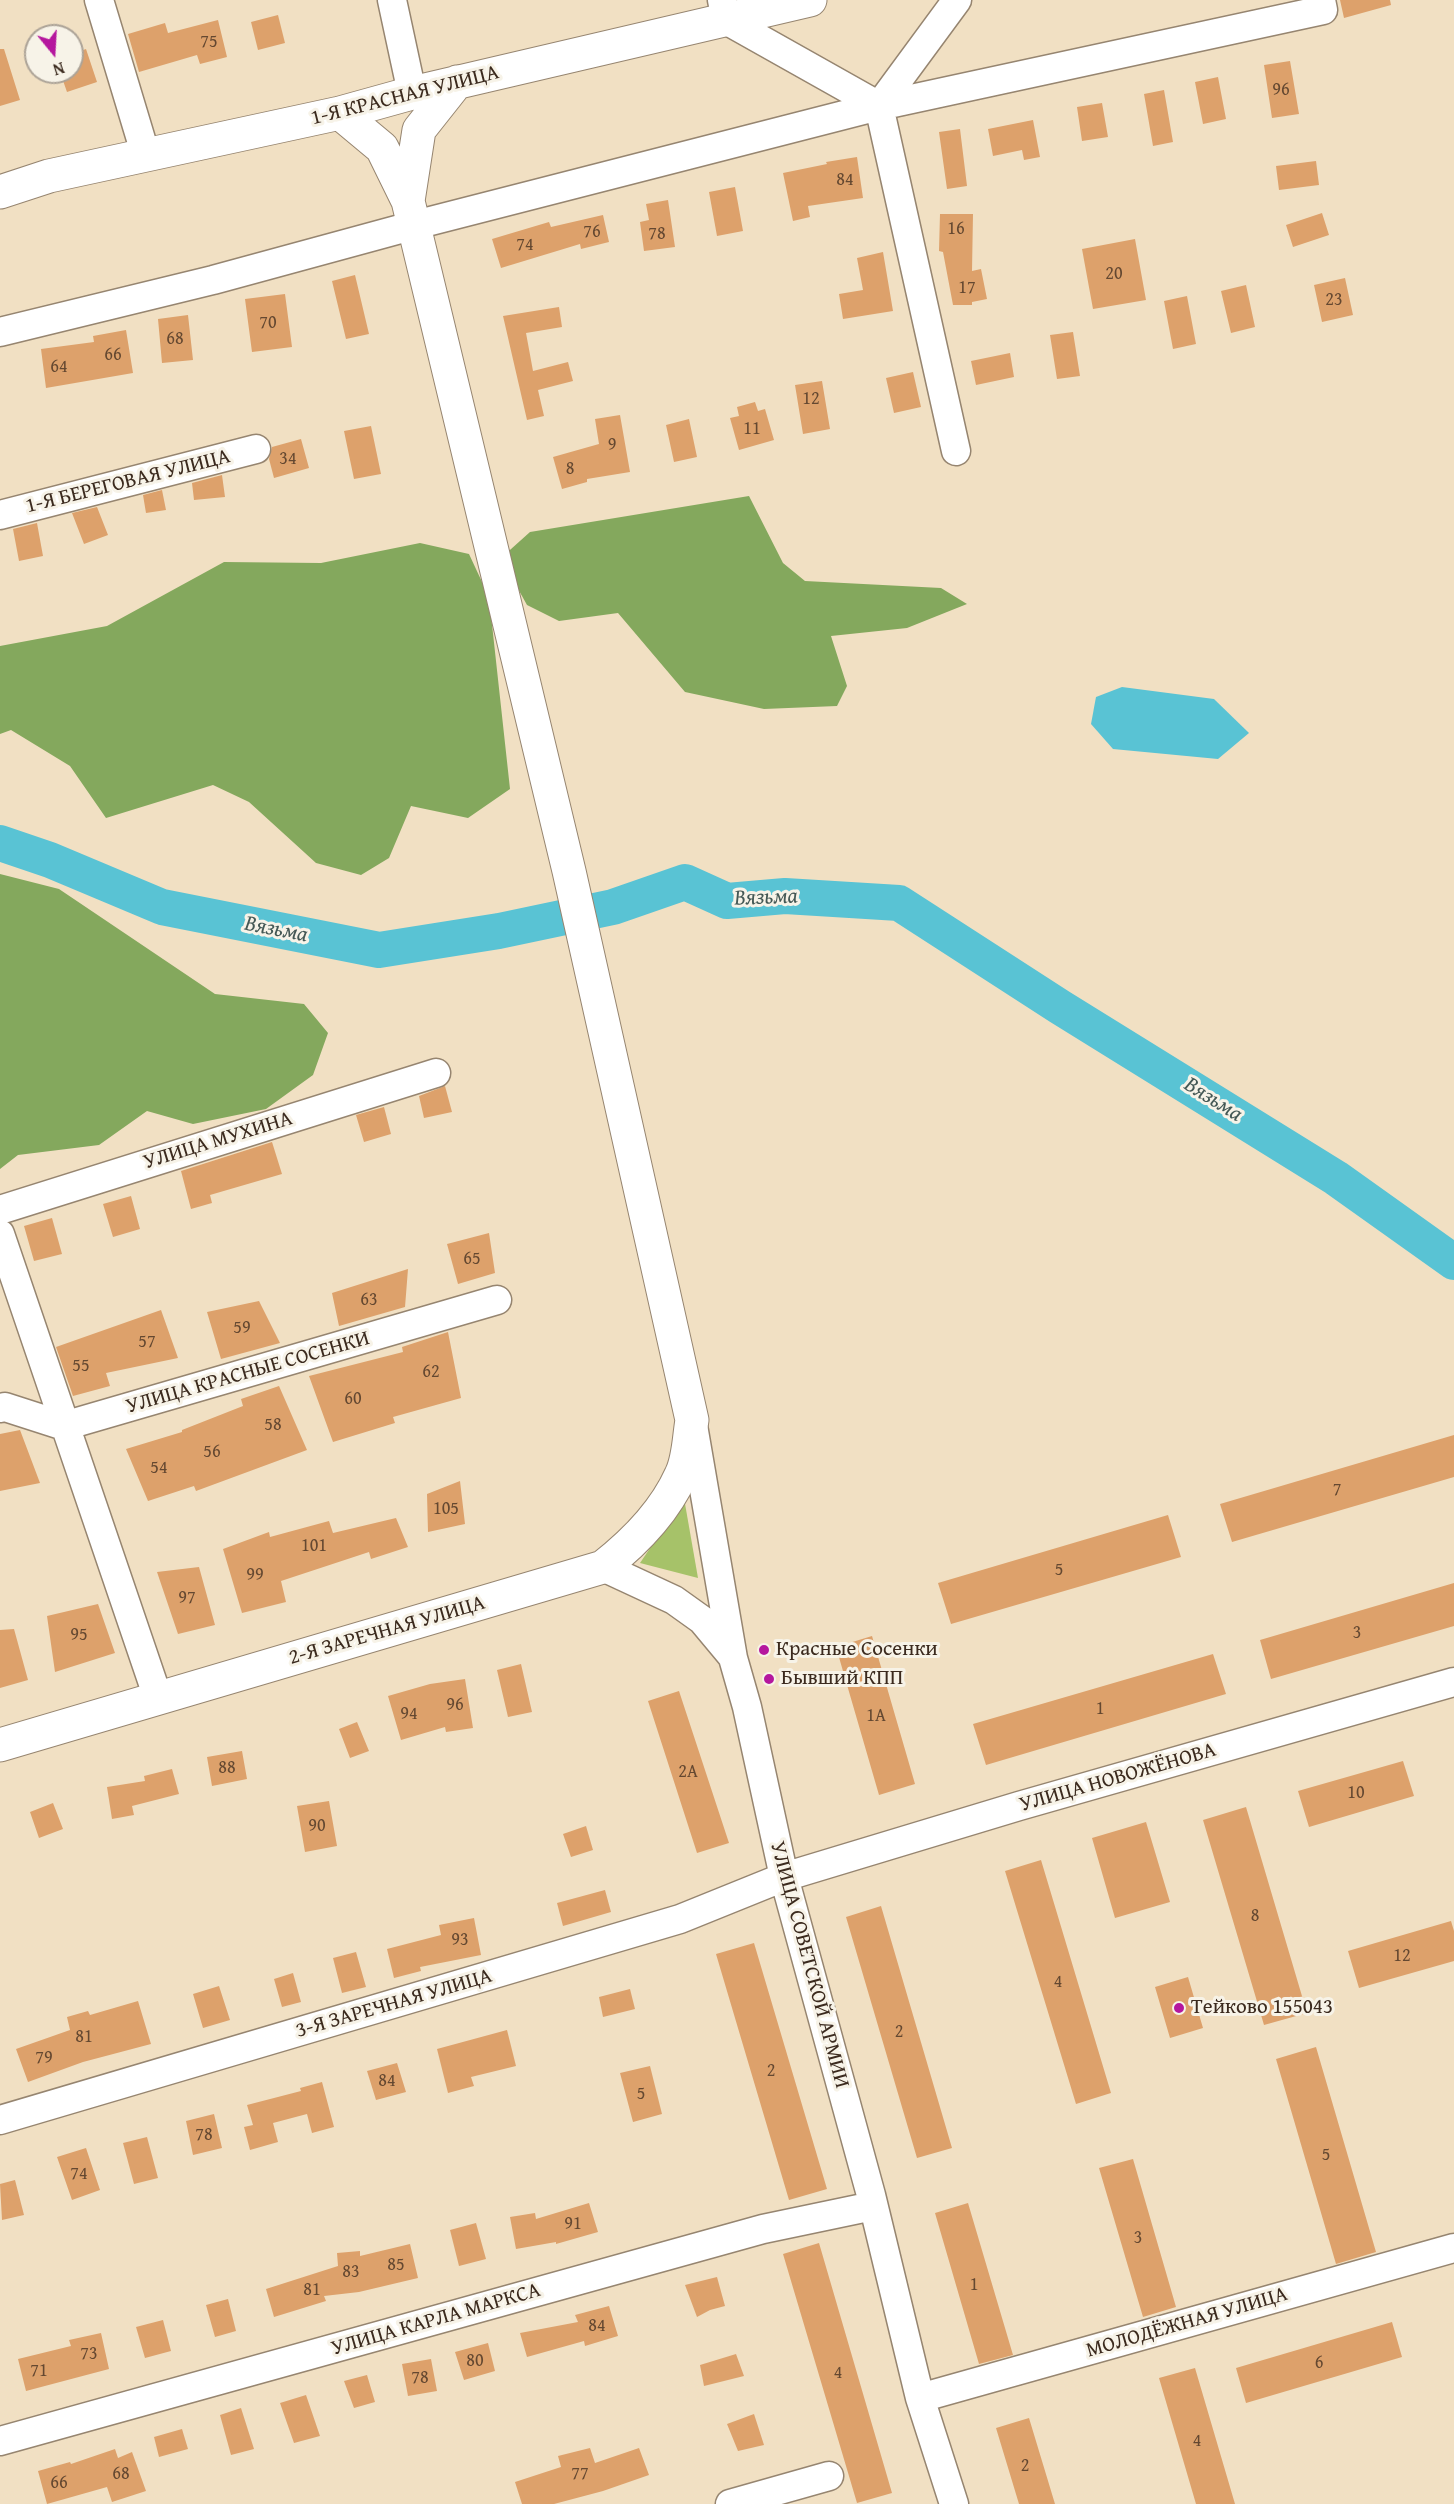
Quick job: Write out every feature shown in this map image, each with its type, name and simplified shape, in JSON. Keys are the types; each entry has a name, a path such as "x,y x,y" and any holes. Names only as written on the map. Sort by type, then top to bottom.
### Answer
{"main road":[{"name":"1-Я КРАСНАЯ УЛИЦА","path":"0,192 49,177 340,113 724,10 810,0"},
{"path":"411,213 419,130 457,82"},
{"path":"340,113 382,148 411,213 586,948 692,1419"},
{"name":"2-Я ЗАРЕЧНАЯ УЛИЦА","path":"0,1745 603,1567 636,1540 661,1509 682,1474 692,1419"}],"street":[{"path":"99,0 146,156"},
{"path":"392,0 412,93"},
{"path":"879,106 957,0"},
{"path":"0,332 213,280 411,213 879,106 1323,10 1321,0"},
{"path":"724,10 879,106 956,451"},
{"name":"1-Я БЕРЕГОВАЯ УЛИЦА","path":"0,515 256,449"},
{"name":"УЛИЦА МУХИНА","path":"0,1210 436,1073"},
{"path":"0,1234 158,1698"},
{"name":"УЛИЦА КРАСНЫЕ СОСЕНКИ","path":"64,1426 497,1300"},
{"path":"0,1408 5,1407 64,1426"},
{"name":"УЛИЦА СОВЕТСКОЙ АРМИИ","path":"692,1419 733,1658 747,1707 784,1877 873,2206 920,2398 954,2504"},
{"path":"603,1567 674,1600 702,1620 733,1658"},
{"name":"УЛИЦА НОВОЖЁНОВА","path":"784,1877 1019,1806 1454,1682"},
{"name":"3-Я ЗАРЕЧНАЯ УЛИЦА","path":"0,2120 680,1920 784,1877"},
{"name":"УЛИЦА КАРЛА МАРКСА","path":"0,2441 763,2229 873,2206"},
{"name":"МОЛОДЁЖНАЯ УЛИЦА","path":"920,2398 1454,2248"},
{"path":"730,2504 829,2476"}],"green space":[{"path":"749,496 783,563 805,581 941,588 967,604 907,628 831,636 847,686 837,706 764,709 685,692 618,613 559,621 527,605 501,558 530,532"},
{"path":"420,543 469,554 489,597 510,789 468,818 411,806 389,858 361,875 316,863 249,802 213,785 106,818 70,766 11,730 0,734 0,646 107,626 224,562 321,563"},
{"path":"0,874 59,889 215,994 304,1004 328,1033 313,1075 266,1109 193,1124 147,1111 99,1145 18,1155 0,1169"},
{"path":"684,1498 698,1578 640,1563"}],"water":[{"path":"1122,687 1214,699 1249,733 1218,759 1113,749 1091,724 1096,697"}],"building":[{"path":"1340,0 1390,0 1391,5 1344,18"},
{"path":"278,15 285,43 258,50 251,22"},
{"path":"218,20 227,57 200,64 197,55 139,72 128,34 165,23 168,33"},
{"path":"0,49 4,49 20,100 0,106"},
{"path":"86,49 97,82 67,92 64,84 84,84 84,50"},
{"path":"1290,61 1299,114 1272,118 1264,65"},
{"path":"1218,77 1226,119 1203,124 1195,82"},
{"path":"1164,90 1173,142 1153,146 1144,94"},
{"path":"1102,103 1108,137 1082,141 1077,107"},
{"path":"1033,120 1040,157 1024,160 1022,150 993,156 988,129"},
{"path":"960,129 967,186 947,189 939,132"},
{"path":"857,157 863,198 808,206 810,217 793,221 783,173"},
{"path":"1316,161 1319,185 1279,190 1276,166"},
{"path":"735,187 743,231 717,236 709,192"},
{"path":"668,200 675,247 644,251 640,222 649,220 646,204"},
{"path":"1322,213 1329,235 1293,247 1286,225"},
{"path":"940,214 973,214 972,271 981,269 987,299 972,302 972,305 953,305 943,252 939,251"},
{"path":"603,215 609,242 581,249 580,244 501,268 492,239 549,222 551,227"},
{"path":"1135,239 1146,300 1093,309 1082,249"},
{"path":"883,252 893,311 843,319 839,294 863,290 857,258"},
{"path":"355,275 369,334 346,339 332,281"},
{"path":"1345,278 1353,315 1322,322 1314,285"},
{"path":"1246,285 1255,327 1231,333 1221,291"},
{"path":"285,294 292,347 252,352 245,299"},
{"path":"1187,296 1196,344 1173,349 1164,301"},
{"path":"559,307 562,327 526,333 533,371 568,362 573,381 538,390 544,416 527,420 503,316"},
{"path":"188,315 193,360 162,363 158,319"},
{"path":"126,330 133,373 46,388 41,349 94,342 93,336"},
{"path":"1073,332 1080,376 1057,379 1050,335"},
{"path":"1010,353 1014,377 976,385 971,361"},
{"path":"913,372 921,407 894,413 886,378"},
{"path":"822,381 830,429 803,434 795,385"},
{"path":"755,402 758,411 765,409 774,440 739,450 730,418 739,416 737,407"},
{"path":"620,415 630,472 587,479 587,482 562,489 553,457 599,444 595,419"},
{"path":"689,419 697,457 674,462 666,425"},
{"path":"371,426 381,474 354,479 344,431"},
{"path":"301,439 309,468 274,478 269,459 272,447"},
{"path":"222,475 225,497 194,500 192,483"},
{"path":"162,490 166,510 146,513 143,495"},
{"path":"97,507 108,535 84,544 72,513"},
{"path":"37,523 43,556 19,561 13,529"},
{"path":"445,1086 452,1112 424,1118 419,1096"},
{"path":"384,1107 391,1134 364,1142 356,1115"},
{"path":"272,1142 282,1174 210,1195 212,1203 191,1209 181,1171"},
{"path":"131,1196 140,1229 113,1237 103,1204"},
{"path":"52,1218 62,1254 34,1261 24,1226"},
{"path":"489,1233 495,1273 458,1284 447,1244"},
{"path":"408,1269 405,1307 339,1326 332,1293"},
{"path":"259,1301 280,1343 221,1359 207,1312"},
{"path":"161,1310 178,1358 106,1373 110,1386 73,1396 56,1347"},
{"path":"448,1332 461,1398 393,1417 395,1423 333,1442 309,1376 403,1352 402,1347"},
{"path":"279,1386 307,1450 196,1491 194,1486 148,1501 126,1449 182,1432 182,1430 243,1406 241,1399"},
{"path":"20,1430 40,1483 0,1491 0,1434"},
{"path":"1454,1435 1454,1477 1232,1542 1220,1504"},
{"path":"460,1481 465,1524 428,1532 427,1494"},
{"path":"1168,1515 1181,1557 951,1624 938,1583"},
{"path":"396,1518 408,1547 371,1559 369,1552 281,1581 286,1602 242,1613 223,1549 269,1532 270,1537 329,1521 333,1533"},
{"path":"199,1567 215,1625 178,1634 157,1572"},
{"path":"1454,1583 1454,1626 1271,1679 1260,1640"},
{"path":"98,1604 115,1653 55,1672 47,1616"},
{"path":"14,1629 28,1680 0,1688 0,1630"},
{"path":"872,1636 915,1784 879,1795 836,1647"},
{"path":"1213,1654 1226,1694 986,1765 973,1724"},
{"path":"521,1664 532,1712 508,1717 497,1670"},
{"path":"465,1679 473,1728 446,1732 445,1727 401,1740 388,1696 430,1684"},
{"path":"679,1691 729,1843 697,1853 648,1701"},
{"path":"357,1722 369,1751 350,1758 339,1729"},
{"path":"242,1751 247,1779 212,1786 207,1757"},
{"path":"1403,1761 1414,1796 1309,1827 1298,1791"},
{"path":"172,1769 179,1794 132,1806 134,1815 112,1819 107,1787 145,1781 144,1776"},
{"path":"329,1801 337,1846 305,1852 297,1806"},
{"path":"53,1803 63,1829 39,1838 30,1812"},
{"path":"1246,1807 1307,2013 1264,2025 1203,1820"},
{"path":"1146,1822 1170,1902 1115,1918 1092,1838"},
{"path":"586,1826 593,1850 571,1857 563,1834"},
{"path":"1041,1860 1111,2093 1076,2104 1005,1871"},
{"path":"605,1890 611,1912 563,1926 557,1903"},
{"path":"881,1906 952,2148 917,2158 846,1917"},
{"path":"474,1918 481,1955 420,1967 421,1971 394,1978 387,1949 441,1935 439,1925"},
{"path":"1451,1921 1454,1931 1454,1961 1359,1988 1348,1951"},
{"path":"754,1943 827,2189 789,2200 716,1954"},
{"path":"356,1952 366,1987 342,1993 333,1958"},
{"path":"293,1973 301,2002 282,2007 274,1979"},
{"name":"Тейково 155043","path":"1188,1977 1203,2028 1170,2038 1155,1987"},
{"path":"219,1986 230,2020 203,2028 193,1994"},
{"path":"630,1989 635,2009 603,2017 599,1997"},
{"path":"138,2001 151,2044 83,2062 28,2082 16,2049 70,2030 67,2017 88,2011 90,2015"},
{"path":"507,2030 516,2066 471,2077 474,2086 448,2093 437,2049"},
{"path":"1316,2047 1376,2252 1336,2264 1276,2059"},
{"path":"397,2063 406,2092 376,2100 367,2071"},
{"path":"650,2066 662,2114 633,2122 620,2073"},
{"path":"322,2082 334,2127 312,2133 307,2114 273,2123 278,2142 250,2150 244,2127 253,2125 247,2105 301,2091 300,2088"},
{"path":"214,2114 222,2148 193,2155 186,2121"},
{"path":"147,2137 158,2178 134,2184 123,2143"},
{"path":"86,2148 100,2190 72,2200 57,2157"},
{"path":"1133,2159 1176,2307 1143,2317 1099,2168"},
{"path":"15,2180 24,2215 2,2220 0,2184"},
{"path":"589,2203 598,2232 556,2244 556,2242 516,2249 510,2217 535,2213 536,2219"},
{"path":"968,2203 1013,2355 979,2364 935,2213"},
{"path":"476,2223 486,2259 459,2266 450,2230"},
{"path":"819,2243 892,2493 857,2503 783,2254"},
{"path":"410,2244 418,2278 359,2292 324,2296 326,2301 274,2317 266,2289 338,2266 337,2253 360,2251 360,2256"},
{"path":"717,2277 725,2306 697,2317 685,2285"},
{"path":"228,2299 236,2331 215,2337 206,2305"},
{"path":"609,2306 618,2336 585,2346 584,2341 527,2357 520,2333 578,2322 575,2315"},
{"path":"163,2320 171,2351 145,2358 136,2327"},
{"path":"1392,2322 1402,2357 1246,2403 1236,2368"},
{"path":"101,2333 109,2369 26,2391 18,2359 71,2346 69,2340"},
{"path":"488,2343 495,2371 464,2380 455,2352"},
{"path":"736,2354 744,2376 704,2386 700,2365"},
{"path":"431,2359 437,2391 408,2396 402,2364"},
{"path":"1195,2368 1235,2504 1196,2504 1159,2378"},
{"path":"367,2375 375,2402 354,2408 344,2381"},
{"path":"306,2395 320,2436 294,2443 280,2403"},
{"path":"241,2408 254,2449 231,2455 220,2415"},
{"path":"754,2414 764,2445 738,2451 727,2424"},
{"path":"1029,2418 1055,2504 1019,2504 996,2428"},
{"path":"182,2429 188,2449 159,2457 154,2437"},
{"path":"590,2448 595,2463 639,2448 649,2475 603,2491 554,2504 522,2504 515,2482 561,2467 558,2456"},
{"path":"115,2449 118,2458 132,2452 146,2491 112,2502 107,2487 47,2504 38,2471 70,2462 71,2464"}],"waterway":[{"name":"Вязьма","path":"0,843 50,860 162,907 379,950 499,931 613,907 685,882 727,901 785,896 899,903 1060,1007 1336,1178 1454,1262"}],"place":[{"name":"Красные Сосенки","path":"764,1650"},
{"name":"Бывший КПП","path":"769,1679"},
{"name":"Тейково 155043","path":"1179,2008"}]}
